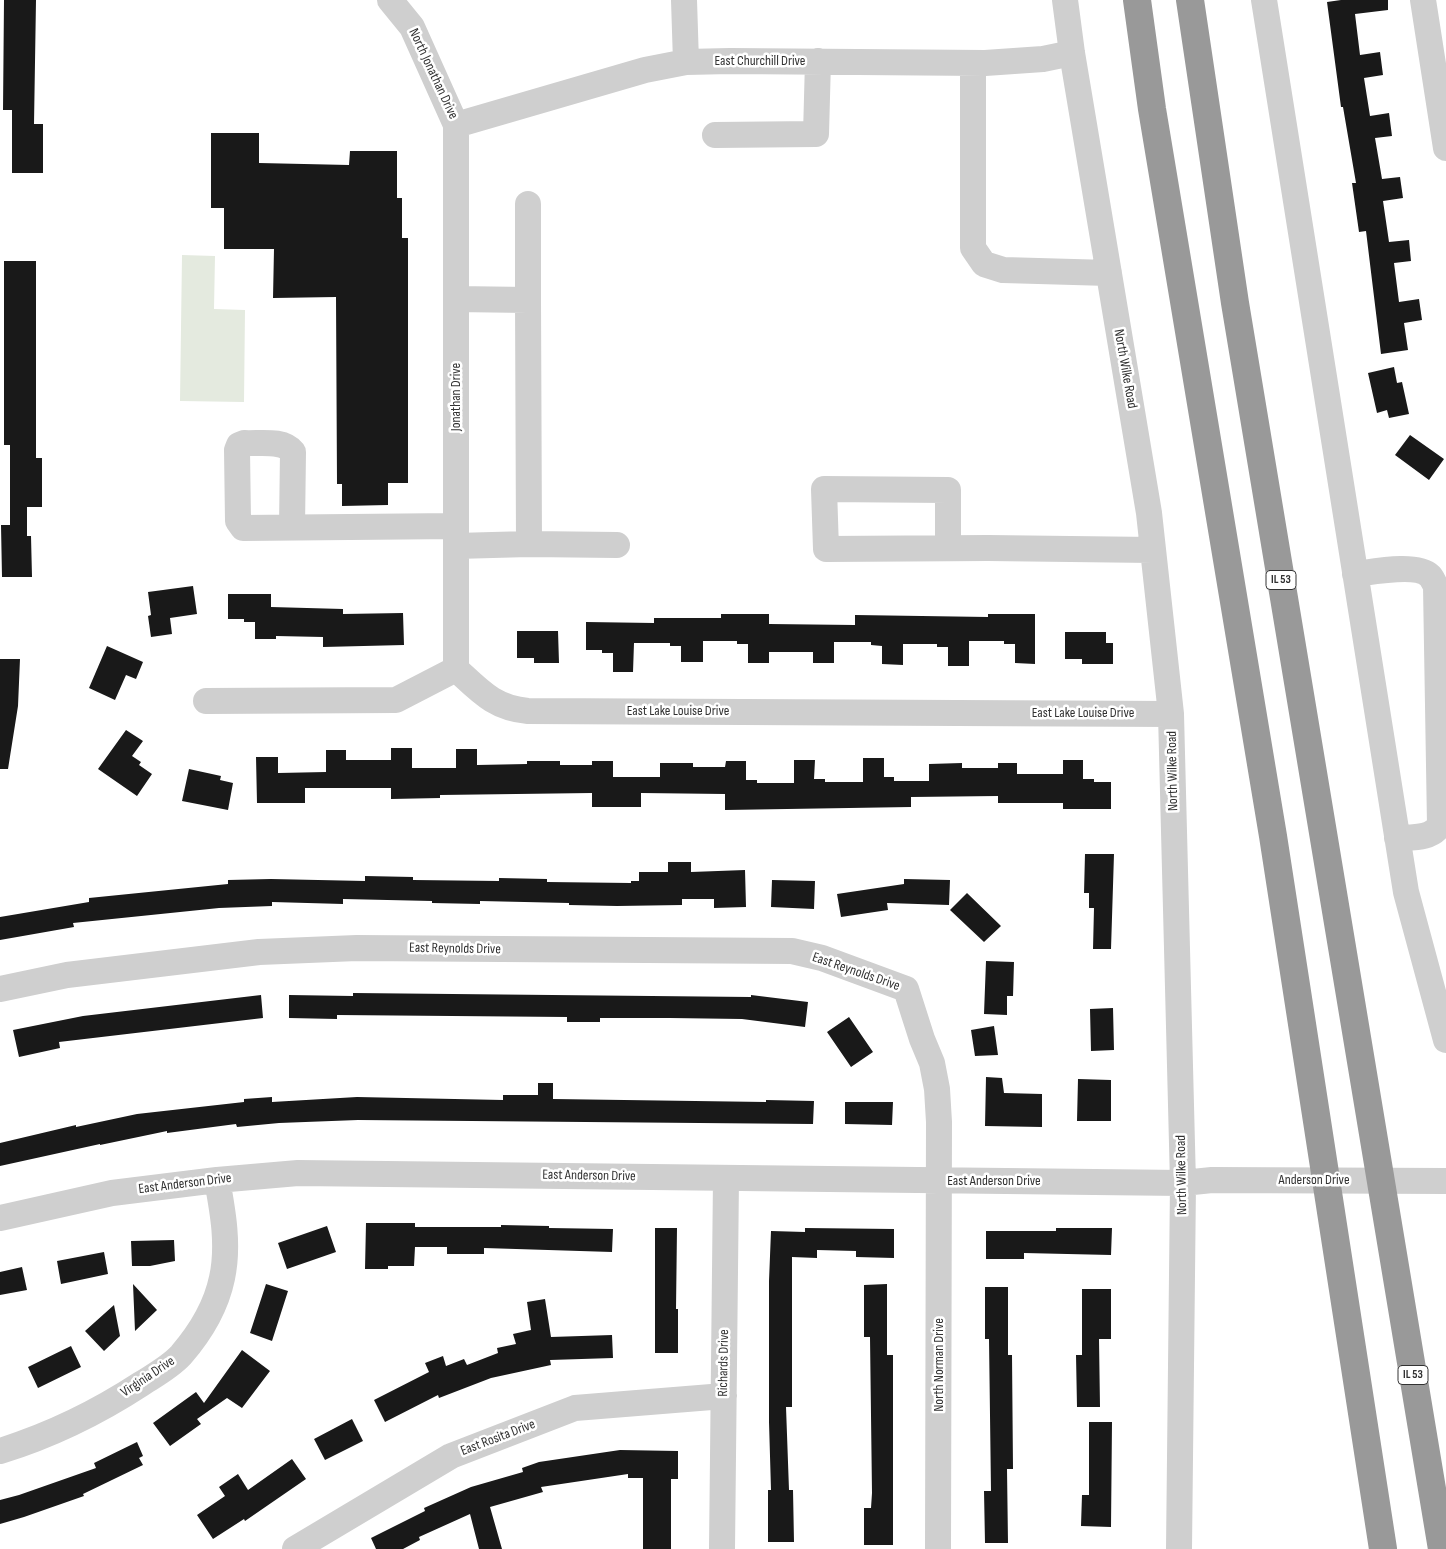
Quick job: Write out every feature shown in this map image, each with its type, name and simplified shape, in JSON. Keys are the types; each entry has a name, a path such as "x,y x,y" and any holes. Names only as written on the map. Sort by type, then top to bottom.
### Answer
{"highway":[{"path":"1137,0 1152,109 1273,836 1383,1549"},
{"name":"IL 53","path":"1190,0 1235,303 1442,1549"}],"street":[{"name":"North Jonathan Drive","path":"390,0 412,27 456,126"},
{"path":"684,0 686,62"},
{"name":"North Wilke Road","path":"1066,0 1072,53 1149,513 1171,714 1182,1183 1179,1549"},
{"path":"1264,0 1406,892 1437,979 1446,1040"},
{"path":"1423,0 1446,147"},
{"name":"East Churchill Drive","path":"456,126 645,70 686,62 973,63 1043,59 1072,53"},
{"path":"716,135 816,134 818,61"},
{"path":"973,63 973,248 984,264 1003,270 1109,273"},
{"name":"Jonathan Drive","path":"456,126 456,669"},
{"path":"528,204 529,544"},
{"path":"456,299 528,300"},
{"path":"948,548 948,490 824,489 826,549 1153,550"},
{"path":"292,527 456,536 529,544 617,545"},
{"path":"1355,574 1398,569 1418,570 1438,575 1436,586 1443,825 1431,834 1419,837 1397,838"},
{"path":"206,702 396,700 456,669"},
{"name":"East Lake Louise Drive","path":"456,669 492,701 506,707 528,711 1171,714"},
{"name":"East Reynolds Drive","path":"0,990 67,975 259,952 357,948 792,951 822,958 906,990"},
{"name":"North Norman Drive","path":"906,990 932,1063 940,1122 938,1549"},
{"name":"East Anderson Drive","path":"0,1218 112,1193 264,1175 332,1173 1182,1183"},
{"name":"Richards Drive","path":"722,1549 726,1178"},
{"name":"Virginia Drive","path":"0,1451 37,1440 85,1417 165,1369 191,1343 215,1302 222,1278 225,1236 217,1180"},
{"name":"Anderson Drive","path":"1182,1183 1212,1180 1446,1181"},
{"name":"East Rosita Drive","path":"295,1549 451,1456 575,1408 724,1396"}],"shaded area":[{"path":"182,255 215,256 214,309 245,310 244,402 180,401"}],"building":[{"path":"4,0 36,0 34,124 43,124 43,173 12,173 12,110 3,110"},
{"path":"1341,0 1388,0 1388,10 1355,14 1360,55 1380,52 1383,75 1364,78 1370,116 1389,113 1392,136 1375,138 1382,179 1400,177 1403,198 1383,201 1389,242 1409,240 1411,261 1394,263 1399,302 1419,299 1422,320 1404,323 1408,350 1381,354 1366,231 1359,232 1352,183 1356,183 1343,107 1341,107 1327,2"},
{"path":"211,133 259,133 259,163 349,165 350,151 397,151 397,198 402,198 402,238 408,238 408,483 388,483 388,505 342,506 342,484 337,484 336,297 273,298 274,249 224,249 224,208 211,208"},
{"path":"4,261 36,261 36,458 42,458 42,507 27,507 27,536 31,536 32,577 2,577 1,525 10,525 10,445 4,445"},
{"path":"1394,367 1397,383 1402,382 1409,414 1389,418 1387,410 1377,413 1368,373"},
{"path":"1410,435 1444,459 1429,480 1395,455"},
{"path":"193,586 197,614 170,618 172,634 151,637 148,616 151,615 148,592"},
{"path":"228,594 271,594 271,607 343,609 343,614 403,613 404,645 323,647 323,637 276,636 276,639 255,639 255,622 244,622 244,619 228,619"},
{"path":"721,614 769,614 769,624 855,625 855,615 988,617 988,614 1035,614 1035,664 1015,663 1015,644 1004,644 1004,641 969,641 969,666 948,666 948,647 937,647 937,644 903,644 903,665 882,664 882,646 871,645 871,642 834,642 834,663 813,663 813,652 769,652 769,663 748,663 748,644 737,644 737,641 703,641 703,662 681,662 681,646 670,646 670,643 634,643 633,672 613,672 613,653 602,653 602,650 586,650 586,622 654,623 654,618 721,618"},
{"path":"517,631 558,631 559,663 534,663 534,658 517,658"},
{"path":"1065,632 1106,632 1106,643 1113,643 1113,664 1082,664 1082,659 1065,659"},
{"path":"107,646 143,662 136,679 126,675 115,700 89,688"},
{"path":"0,659 20,659 18,706 8,769 0,769"},
{"path":"126,730 143,741 132,756 141,762 139,765 152,774 137,796 98,769"},
{"path":"391,748 412,748 412,768 456,768 456,749 477,749 477,765 527,764 527,761 560,761 560,765 592,765 592,761 613,761 613,777 660,777 660,763 693,763 693,767 725,767 726,761 746,761 746,780 757,780 757,783 794,783 794,760 815,760 814,779 825,779 825,782 863,782 863,758 884,758 884,777 894,777 894,781 929,781 929,764 962,763 962,768 998,768 998,763 1017,763 1017,774 1063,774 1063,760 1083,760 1083,779 1094,779 1094,782 1111,782 1111,809 1063,809 1063,803 998,803 998,796 911,797 911,807 725,810 725,794 641,793 641,807 592,807 592,793 440,795 440,798 391,799 391,788 305,788 305,803 257,803 256,757 278,757 278,773 326,772 326,750 346,750 346,760 391,760"},
{"path":"189,769 221,776 220,780 233,783 228,810 182,801"},
{"path":"1085,854 1114,854 1111,949 1093,949 1094,908 1089,908 1089,893 1084,893"},
{"path":"668,862 691,862 691,872 745,870 746,907 714,908 714,899 682,899 682,905 617,906 569,905 569,903 480,901 480,904 343,899 343,904 272,902 272,906 219,908 73,923 74,927 0,940 0,917 89,902 89,898 228,884 228,880 365,881 365,876 413,877 413,880 499,881 499,878 547,879 547,882 631,883 631,881 639,881 639,872 668,872"},
{"path":"904,879 950,880 949,905 887,903 888,910 841,917 837,894 904,884"},
{"path":"772,880 815,881 814,909 771,907"},
{"path":"967,893 1001,926 984,942 950,910"},
{"path":"986,961 1014,962 1013,996 1007,996 1007,1015 984,1014"},
{"path":"353,993 751,997 751,995 808,1002 805,1027 742,1019 600,1018 600,1022 567,1022 567,1017 337,1015 337,1019 289,1018 289,995 353,996"},
{"path":"261,995 263,1018 59,1042 60,1048 19,1057 13,1030 83,1016"},
{"path":"1113,1008 1114,1050 1091,1051 1090,1009"},
{"path":"849,1017 873,1052 851,1067 827,1032"},
{"path":"994,1026 998,1055 975,1056 971,1030"},
{"path":"986,1077 1002,1078 1004,1093 1042,1094 1042,1127 985,1126"},
{"path":"1078,1079 1111,1080 1111,1121 1077,1121"},
{"path":"538,1083 553,1083 553,1099 814,1101 813,1124 358,1120 279,1123 237,1127 236,1124 167,1133 167,1131 0,1166 0,1143 76,1125 76,1127 137,1114 244,1102 244,1099 272,1097 272,1102 357,1097 503,1100 503,1095 538,1095"},
{"path":"845,1102 893,1102 892,1125 845,1124"},
{"path":"366,1223 415,1223 415,1227 501,1227 501,1225 613,1229 612,1252 484,1248 484,1254 447,1254 447,1247 415,1247 414,1266 388,1266 388,1269 365,1269"},
{"path":"327,1226 336,1252 287,1269 278,1243"},
{"path":"655,1228 677,1228 676,1309 678,1309 678,1353 655,1353"},
{"path":"805,1228 894,1229 894,1258 856,1257 856,1251 817,1250 817,1258 792,1257 792,1407 786,1407 789,1490 793,1490 794,1542 768,1542 768,1490 771,1490 769,1281 771,1231 805,1232"},
{"path":"1056,1228 1112,1228 1111,1255 1024,1253 1024,1259 986,1259 986,1231 1056,1231"},
{"path":"174,1240 175,1261 150,1266 132,1266 131,1241"},
{"path":"104,1252 108,1274 61,1284 57,1261"},
{"path":"22,1267 27,1290 0,1295 0,1272"},
{"path":"133,1284 157,1310 135,1331"},
{"path":"266,1284 288,1291 272,1341 250,1333"},
{"path":"887,1284 887,1355 893,1355 893,1545 864,1545 864,1508 871,1508 872,1493 870,1337 864,1337 864,1285"},
{"path":"985,1287 1008,1287 1008,1355 1012,1355 1013,1469 1007,1469 1008,1543 985,1543 984,1491 991,1491 989,1339 985,1339"},
{"path":"1082,1289 1111,1289 1111,1339 1099,1339 1100,1407 1077,1407 1076,1355 1082,1355"},
{"path":"545,1299 551,1337 612,1335 613,1358 550,1360 551,1365 491,1378 439,1398 438,1395 385,1422 374,1400 429,1372 425,1363 443,1356 446,1366 464,1359 467,1365 498,1353 497,1348 516,1344 513,1334 531,1330 527,1302"},
{"path":"114,1305 120,1336 104,1351 85,1331"},
{"path":"71,1346 81,1367 38,1388 28,1367"},
{"path":"242,1350 270,1371 242,1408 227,1398 197,1419 201,1424 170,1446 153,1423 196,1392 204,1403"},
{"path":"352,1419 363,1441 325,1460 314,1439"},
{"path":"1089,1422 1112,1422 1111,1527 1081,1526 1082,1495 1089,1495"},
{"path":"137,1442 143,1456 139,1458 143,1465 83,1494 84,1496 0,1524 0,1500 96,1468 94,1463"},
{"path":"620,1450 678,1451 678,1479 671,1479 671,1549 643,1549 643,1478 628,1478 628,1474 541,1487 543,1492 490,1507 502,1549 479,1549 470,1514 419,1537 420,1540 403,1549 376,1549 371,1538 425,1511 424,1508 471,1487 523,1472 522,1468 539,1462"},
{"path":"292,1459 306,1479 245,1521 244,1519 213,1539 197,1515 225,1496 219,1487 238,1474 248,1490"}]}
